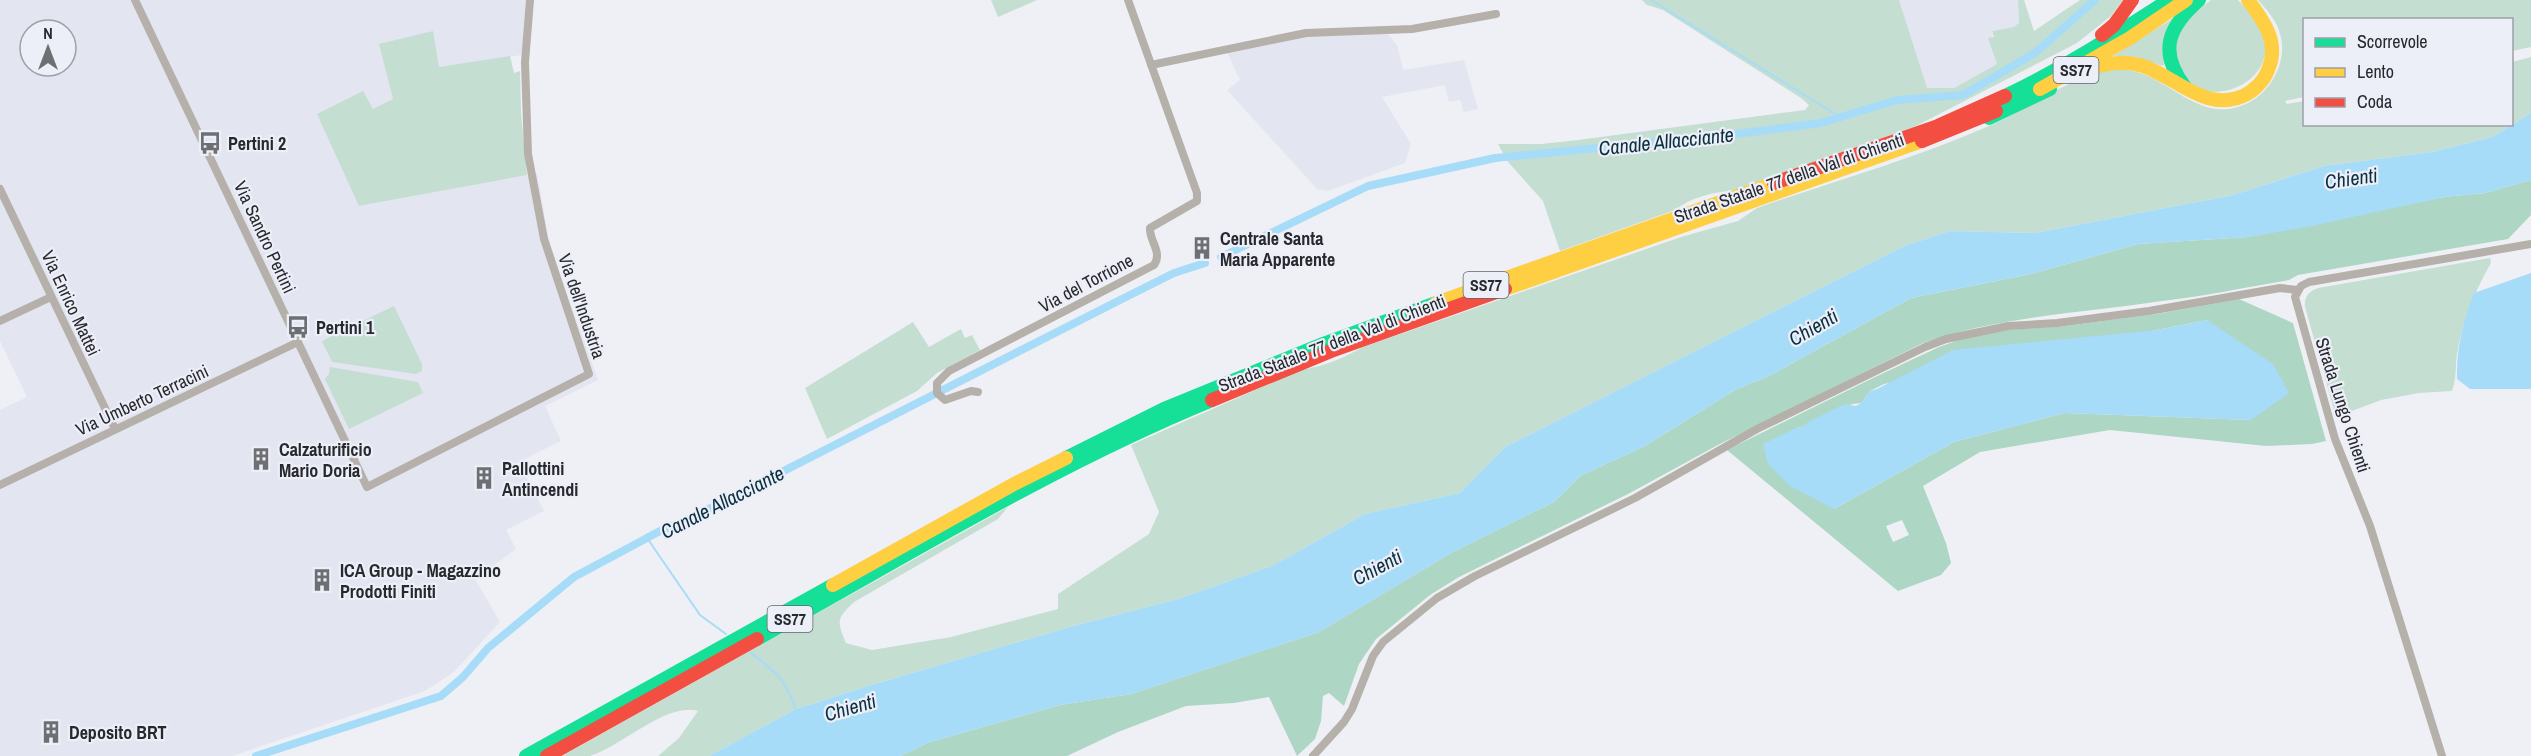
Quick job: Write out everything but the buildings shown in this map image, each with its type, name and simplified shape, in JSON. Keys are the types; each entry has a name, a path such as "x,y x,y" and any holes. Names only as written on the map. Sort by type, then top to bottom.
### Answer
{"highway":[{"path":"1957,123 1985,98 2035,75 2100,37 2114,26 2132,0"},
{"name":"Strada Statale 77 della Val di Chienti","path":"1957,123 2063,66 2169,0"},
{"name":"Strada Statale 77 della Val di Chienti","path":"525,756 560,743 1017,488 1168,418 1303,362 1957,123 2067,76 2130,38 2186,0"},
{"path":"2188,90 2172,68 2169,58 2169,40 2176,22 2199,0"},
{"path":"1957,123 1996,116 2089,69 2111,63 2144,67 2206,99 2231,100 2251,92 2266,76 2273,57 2272,39 2263,18 2248,0"},
{"name":"Strada Statale 77 della Val di Chienti","path":"547,756 560,743"}],"street":[{"name":"Via Sandro Pertini","path":"135,0 366,487"},
{"name":"Via dell'Industria","path":"366,487 589,374 544,239 528,154 525,62 530,0"},
{"name":"Via del Torrione","path":"978,392 965,393 949,400 941,398 937,393 937,383 949,371 1154,265 1157,261 1157,252 1149,233 1150,228 1197,201 1186,162 1128,0"},
{"path":"1150,65 1306,33 1412,29 1496,14"},
{"name":"Via Enrico Mattei","path":"0,189 115,429"},
{"path":"1313,756 1344,722 1352,709 1373,656 1383,642 1437,598 1475,576 1635,498 1757,429 1925,347 1946,339 2008,326 2057,323 2138,312 2280,288 2298,290 2309,282 2531,244"},
{"name":"Strada Lungo Chienti","path":"2298,290 2296,301 2335,439 2370,526 2442,756"},
{"path":"0,321 51,297"},
{"name":"Via Umberto Terracini","path":"0,485 298,342"}],"shaded area":[{"path":"0,0 526,0 522,55 439,67 380,44 393,99 373,110 363,92 360,206 537,173 548,236 598,380 545,406 561,441 519,462 544,511 506,530 516,549 475,579 500,622 454,672 425,691 232,756 0,756 0,410 27,397 0,341"},
{"path":"1899,0 2018,0 2019,23 2015,27 1992,31 1997,64 1954,88 1926,88"},
{"path":"1385,31 1397,45 1403,70 1464,60 1478,109 1464,112 1460,100 1449,102 1445,85 1382,97 1411,144 1405,163 1328,191 1317,189 1227,90 1240,80 1226,50 1306,33"}],"green space":[{"path":"991,0 1037,0 998,17"},
{"path":"1642,0 1899,0 1927,88 1954,88 1997,64 1988,38 1994,37 1992,31 2014,27 2019,23 2018,0 2024,0 2034,31 2080,0 2123,0 2111,16 2077,43 1916,126 1735,190 1695,198 1675,210 1560,251 1543,201 1508,162 1498,144 1541,144 1578,140 1805,110 1809,105 1663,10 1647,5"},
{"path":"2211,0 2238,0 2259,24 2266,49 2261,66 2249,80 2233,89 2215,92 2197,88 2183,77 2173,51 2177,26"},
{"path":"2258,0 2531,0 2531,47 2513,51 2513,18 2303,18 2303,97 2285,101 2287,104 2303,101 2303,126 2510,126 2492,137 2432,152 2324,166 2233,195 2035,233 1950,231 1904,246 1505,447 1460,493 1365,514 1274,565 1178,599 1073,626 796,709 709,756 658,756 679,738 698,711 685,710 658,719 590,756 562,756 1008,507 998,519 854,602 844,612 840,621 846,643 872,650 951,637 1058,609 1058,594 1149,534 1159,512 1131,445 1301,370 1333,361 1363,347 1681,237 1738,221 1757,208 1932,149 1989,126 2079,79 2094,74 2109,70 2128,70 2146,75 2194,102 2211,108 2228,109 2248,103 2257,98 2271,83 2280,64 2282,44 2280,34 2268,12"},
{"path":"2172,19 2166,63 2162,66 2137,57 2113,56"},
{"path":"433,31 439,67 510,56 514,73 520,71 521,113 527,175 359,206 317,114 363,91 373,109 393,99 379,44"},
{"path":"2531,57 2531,113 2513,124 2513,62"},
{"path":"2531,180 2531,215 2508,239 2298,275 2289,280 2210,294 2011,321 1923,343 1718,445 1628,494 1459,577 1430,595 1376,639 1359,664 1344,706 1329,693 1323,696 1321,721 1315,739 1297,756 1269,697 1234,703 1186,706 1118,732 1067,756 900,756 930,742 1060,705 1131,694 1319,632 1451,553 1554,502 1580,476 1645,446 1735,390 1769,376 1911,298 2031,274 2138,244 2249,237 2444,197 2485,193"},
{"path":"2490,258 2491,263 2475,295 2462,330 2452,391 2419,393 2381,400 2336,417 2305,307 2306,297 2318,288"},
{"path":"2239,299 2293,323 2326,441 2312,444 2266,446 2110,430 1980,452 1923,486 1946,543 1951,563 1941,575 1898,591 1727,450 1873,378 1959,340 2004,330 2065,326 2157,314","holes":["2207,320 2251,420 2065,413 1954,442 1834,509 1796,428 1803,427 1852,404 1861,403 1870,391 1884,384","1902,520 1909,535 1893,542 1886,526"]},
{"path":"394,306 422,364 422,371 416,374 332,362 322,341"},
{"path":"913,322 929,347 961,329 965,338 972,335 980,350 937,373 917,391 827,439 805,388"},
{"path":"330,367 418,382 423,393 349,429 325,379"}],"water":[{"name":"Chienti","path":"2531,113 2531,180 2485,193 2444,197 2312,226 2249,237 2138,244 2031,274 1911,298 1769,376 1735,390 1645,446 1580,476 1554,502 1451,553 1319,632 1131,694 1060,705 930,742 900,756 709,756 796,709 1073,626 1178,599 1274,565 1365,514 1460,493 1505,447 1904,246 1950,231 2035,233 2233,195 2324,166 2432,152 2492,137"},
{"path":"2531,273 2531,389 2470,389 2457,379 2457,368 2461,335 2474,293"},
{"path":"2207,320 2273,364 2289,393 2251,420 2065,413 1954,442 1834,509 1790,486 1768,464 1763,444 1796,428 1803,427 1808,422 1845,404 1856,406 1870,391 1953,350 2157,330"}],"waterway":[{"path":"1651,0 1840,117"},
{"name":"Canale Allacciante","path":"1221,257 1368,186 1495,158 1729,135 1821,123 1897,100 1963,95 2035,53 2095,0"},
{"name":"Canale Allacciante","path":"256,756 441,696 463,677 488,648 574,577 660,531 691,518 1174,273 1205,263"},
{"path":"647,538 700,615 726,634"},
{"path":"750,652 780,678 797,712"}],"traffic: fast":[{"path":"2005,96 2068,63 2169,0"},
{"path":"2185,87 2171,62 2170,40 2180,20 2199,0"},
{"path":"1989,118 2050,89"},
{"path":"1066,458 1164,409 1323,344 1436,303"},
{"path":"757,639 1038,482 1095,453 1212,400"},
{"path":"526,756 833,585"}],"traffic: slow":[{"path":"2040,89 2130,38 2186,0"},
{"path":"2089,69 2116,63 2136,64 2156,71 2204,97 2229,100 2243,96 2264,78 2272,51 2265,24 2248,0"},
{"path":"1505,289 1922,141"},
{"path":"1436,303 1774,183"},
{"path":"833,585 1014,484 1066,458"}],"traffic: jam":[{"path":"2102,35 2114,25 2132,0"},
{"path":"1774,183 1938,126 2005,96"},
{"path":"1922,141 1996,111"},
{"path":"1212,400 1331,351 1505,289"},
{"path":"547,756 757,639"}],"place":[{"name":"Pertini 2","path":"210,143"},
{"name":"Centrale Santa Maria Apparente","path":"1202,248"},
{"name":"Pertini 1","path":"298,327"},
{"name":"Calzaturificio Mario Doria","path":"261,459"},
{"name":"Pallottini Antincendi","path":"484,478"},
{"name":"ICA Group - Magazzino Prodotti Finiti","path":"322,580"},
{"name":"Deposito BRT","path":"51,732"}]}
